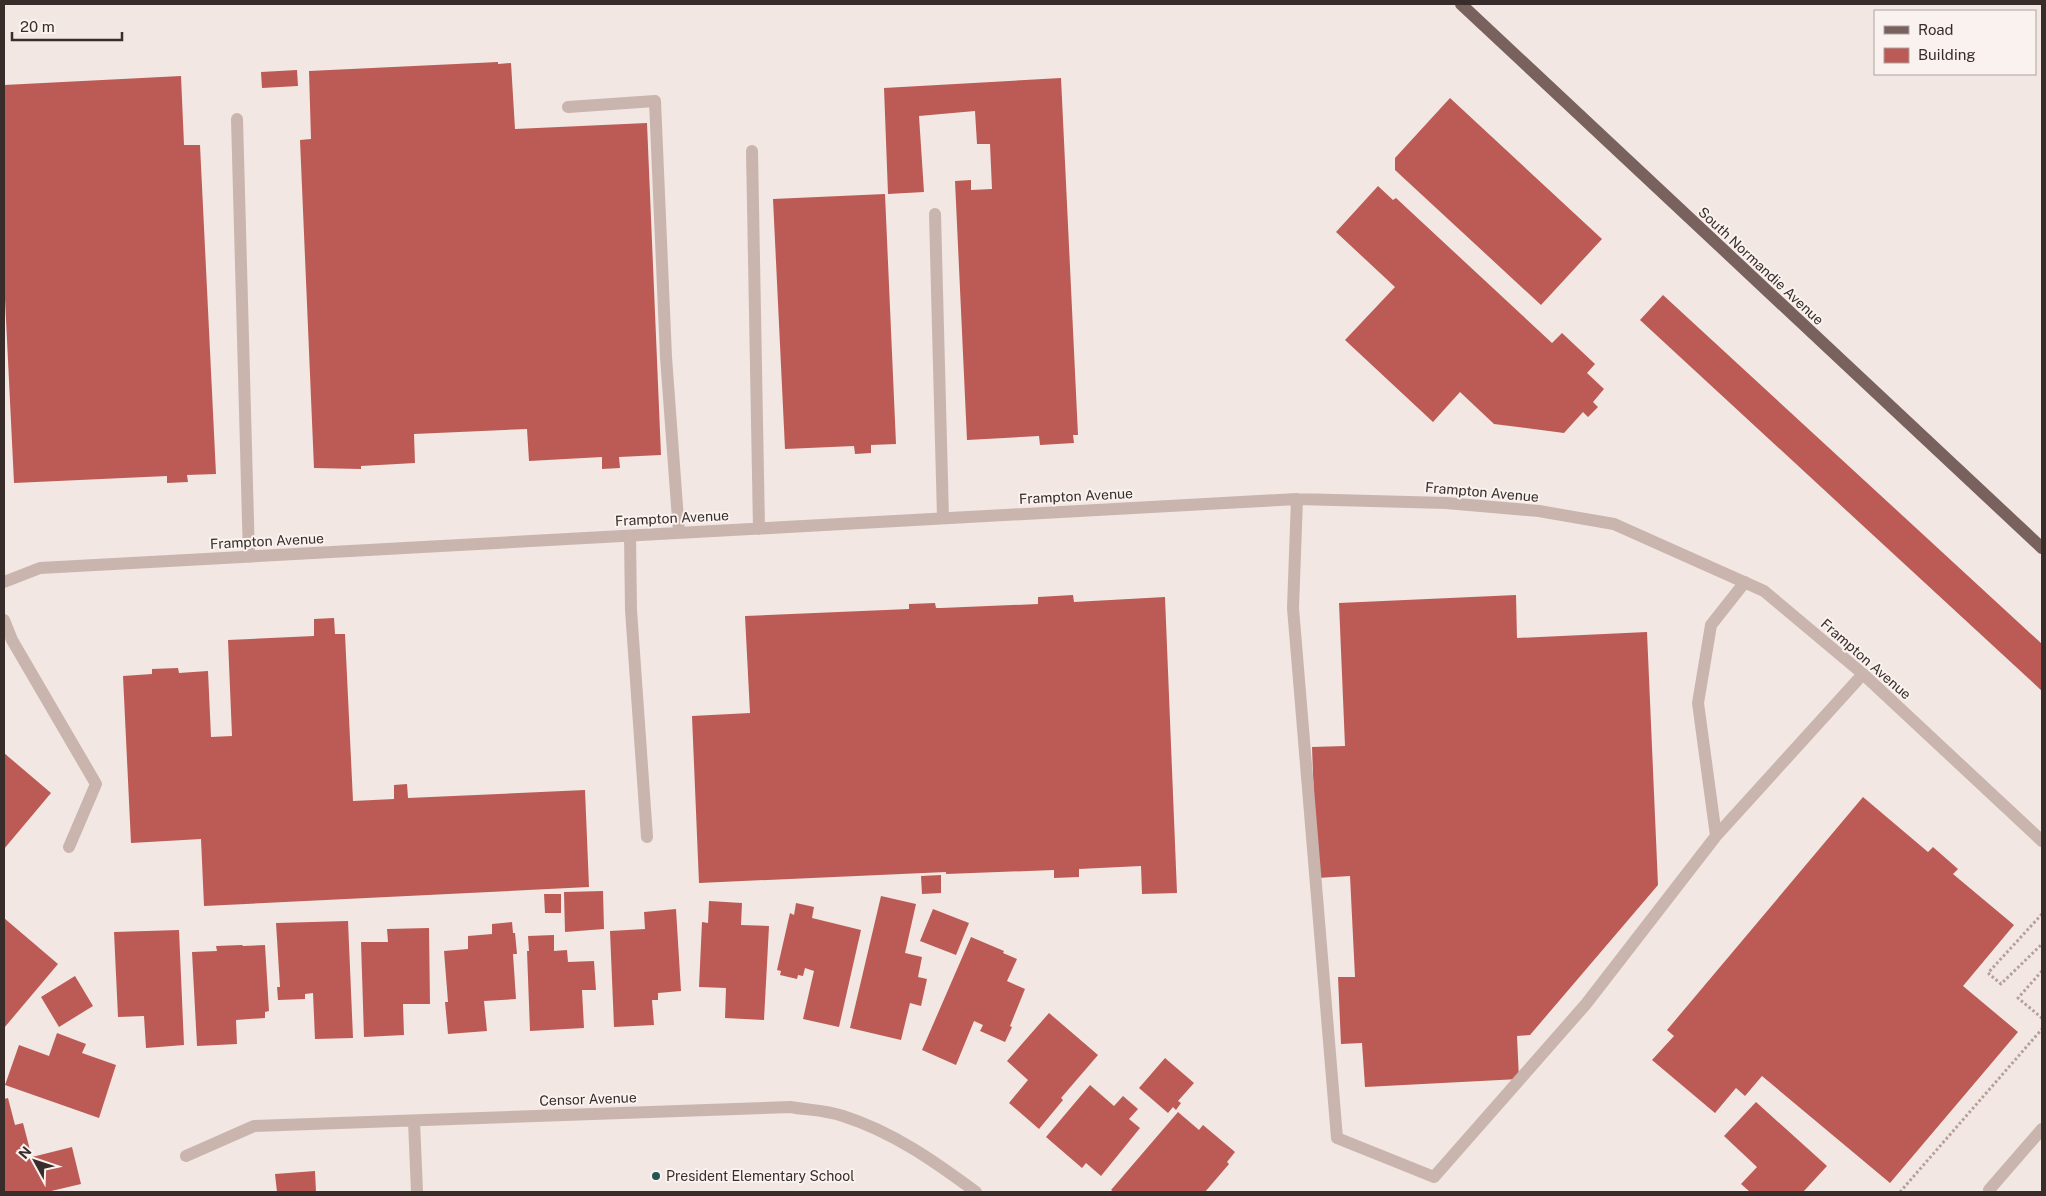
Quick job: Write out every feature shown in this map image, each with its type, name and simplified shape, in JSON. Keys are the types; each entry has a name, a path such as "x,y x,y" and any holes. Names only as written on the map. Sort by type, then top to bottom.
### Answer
{"main road":[{"name":"South Normandie Avenue","path":"1461,4 2042,548"}],"street":[{"path":"568,107 655,101 666,357 679,533"},
{"path":"236,119 249,557"},
{"path":"752,151 759,528"},
{"path":"935,214 943,518"},
{"path":"1297,499 1293,608 1337,1138 1434,1177 1586,1004 1716,836 1863,674"},
{"name":"Frampton Avenue","path":"4,582 40,568 1297,499 1446,503 1539,511 1614,524 1764,591 1863,674 2042,841"},
{"path":"630,536 631,610 647,837"},
{"path":"1716,836 1698,703 1711,625 1745,582"},
{"path":"4,620 12,640 96,784 69,847"},
{"name":"Censor Avenue","path":"186,1156 254,1126 790,1107 841,1115 878,1130 915,1148 976,1192"},
{"path":"414,1121 418,1192"},
{"path":"1989,1190 2042,1129"}],"path":[{"path":"2042,914 1988,973 2002,984 2042,944"},
{"path":"2042,971 2018,998 2042,1018"},
{"path":"1900,1192 2042,1029"}],"building":[{"path":"498,62 498,64 511,63 515,129 647,123 661,455 619,457 620,468 602,469 602,457 529,461 527,429 414,434 415,463 361,466 361,469 314,468 300,140 311,139 309,71"},
{"path":"297,70 298,86 262,88 261,72"},
{"path":"181,76 184,145 200,145 216,474 187,475 188,482 167,483 167,476 14,483 4,279 4,85"},
{"path":"1061,78 1078,435 1073,435 1074,443 1040,445 1039,436 967,440 955,181 971,180 971,190 992,189 990,144 977,144 975,111 919,116 924,192 888,194 884,88"},
{"path":"1450,98 1602,239 1541,305 1395,170 1395,158"},
{"path":"1378,186 1393,200 1396,198 1552,343 1562,333 1595,364 1587,373 1604,389 1593,402 1598,407 1588,417 1583,412 1564,433 1494,424 1460,392 1433,422 1345,340 1395,287 1336,232"},
{"path":"885,194 896,444 871,445 871,453 855,454 854,446 785,449 773,199"},
{"path":"1663,295 2042,644 2042,691 1640,320"},
{"path":"1073,595 1074,602 1165,597 1177,893 1142,894 1141,866 1079,869 1079,877 1054,878 1054,870 946,874 946,872 699,883 692,716 750,713 745,616 909,609 909,604 935,603 936,608 941,608 1038,604 1038,597"},
{"path":"1516,595 1517,638 1647,632 1658,885 1530,1035 1517,1036 1519,1079 1365,1087 1362,1043 1341,1044 1338,977 1355,977 1350,876 1317,878 1312,747 1345,746 1339,603"},
{"path":"334,618 335,634 345,634 353,801 394,799 394,785 407,784 408,798 585,790 589,887 204,906 201,839 131,843 123,676 152,674 152,669 178,668 179,673 208,671 211,737 232,736 228,640 314,636 314,619"},
{"path":"4,753 51,793 4,849"},
{"path":"1863,797 1928,852 1933,847 1958,869 1953,874 2014,925 1963,986 2018,1032 1890,1183 1762,1076 1745,1096 1736,1088 1715,1113 1652,1060 1674,1036 1667,1030"},
{"path":"941,875 941,893 922,894 921,876"},
{"path":"603,891 604,929 565,932 564,892"},
{"path":"544,894 561,894 561,913 545,913"},
{"path":"881,896 916,904 905,953 922,957 918,977 927,979 921,1006 910,1003 901,1040 850,1028"},
{"path":"709,901 742,903 741,925 769,926 764,1020 725,1018 726,988 699,987 702,922 708,923"},
{"path":"796,903 814,907 812,918 861,930 839,1027 803,1019 814,971 805,968 803,976 798,975 797,979 780,975 781,971 777,970 790,913 794,915"},
{"path":"676,909 681,991 658,993 658,1000 652,1000 654,1025 614,1027 610,931 645,929 644,912"},
{"path":"933,909 969,923 956,955 920,941"},
{"path":"4,918 58,964 4,1028"},
{"path":"348,921 353,1038 315,1039 313,993 305,994 305,999 278,1000 277,987 280,987 276,923"},
{"path":"512,922 517,954 513,954 516,999 484,1001 487,1031 448,1034 445,1002 448,1002 444,951 468,949 468,936 492,934 492,924"},
{"path":"429,928 430,1004 403,1004 404,1035 364,1037 361,942 388,942 387,929"},
{"path":"179,930 184,1045 146,1048 144,1016 118,1017 114,932"},
{"path":"554,935 554,951 567,950 568,962 594,961 596,990 582,990 584,1028 530,1031 528,936"},
{"path":"971,937 1004,951 1003,953 1017,959 1007,981 1025,989 1005,1042 980,1031 983,1025 974,1021 956,1065 922,1050"},
{"path":"265,945 269,1011 265,1012 265,1018 236,1020 237,1044 197,1046 192,952 217,951 216,946"},
{"path":"75,976 93,1006 59,1027 41,997"},
{"path":"1049,1013 1098,1055 1061,1098 1063,1100 1039,1129 1009,1103 1028,1080 1007,1061"},
{"path":"57,1033 86,1044 82,1053 116,1065 99,1118 5,1085 19,1045 49,1056"},
{"path":"1165,1058 1194,1083 1178,1101 1181,1103 1176,1110 1173,1107 1168,1113 1139,1088"},
{"path":"1090,1085 1114,1106 1123,1096 1138,1109 1129,1119 1140,1128 1101,1176 1086,1163 1082,1168 1046,1137"},
{"path":"8,1098 15,1125 23,1123 30,1150 23,1152 24,1159 72,1147 81,1184 47,1192 4,1192 4,1099"},
{"path":"1756,1102 1827,1166 1805,1192 1750,1192 1741,1184 1757,1167 1724,1136"},
{"path":"1178,1112 1199,1130 1203,1125 1235,1152 1227,1162 1229,1164 1205,1192 1114,1192 1111,1190"},
{"path":"315,1171 316,1192 277,1192 275,1174"}],"place":[{"name":"President Elementary School","path":"656,1176"}]}
